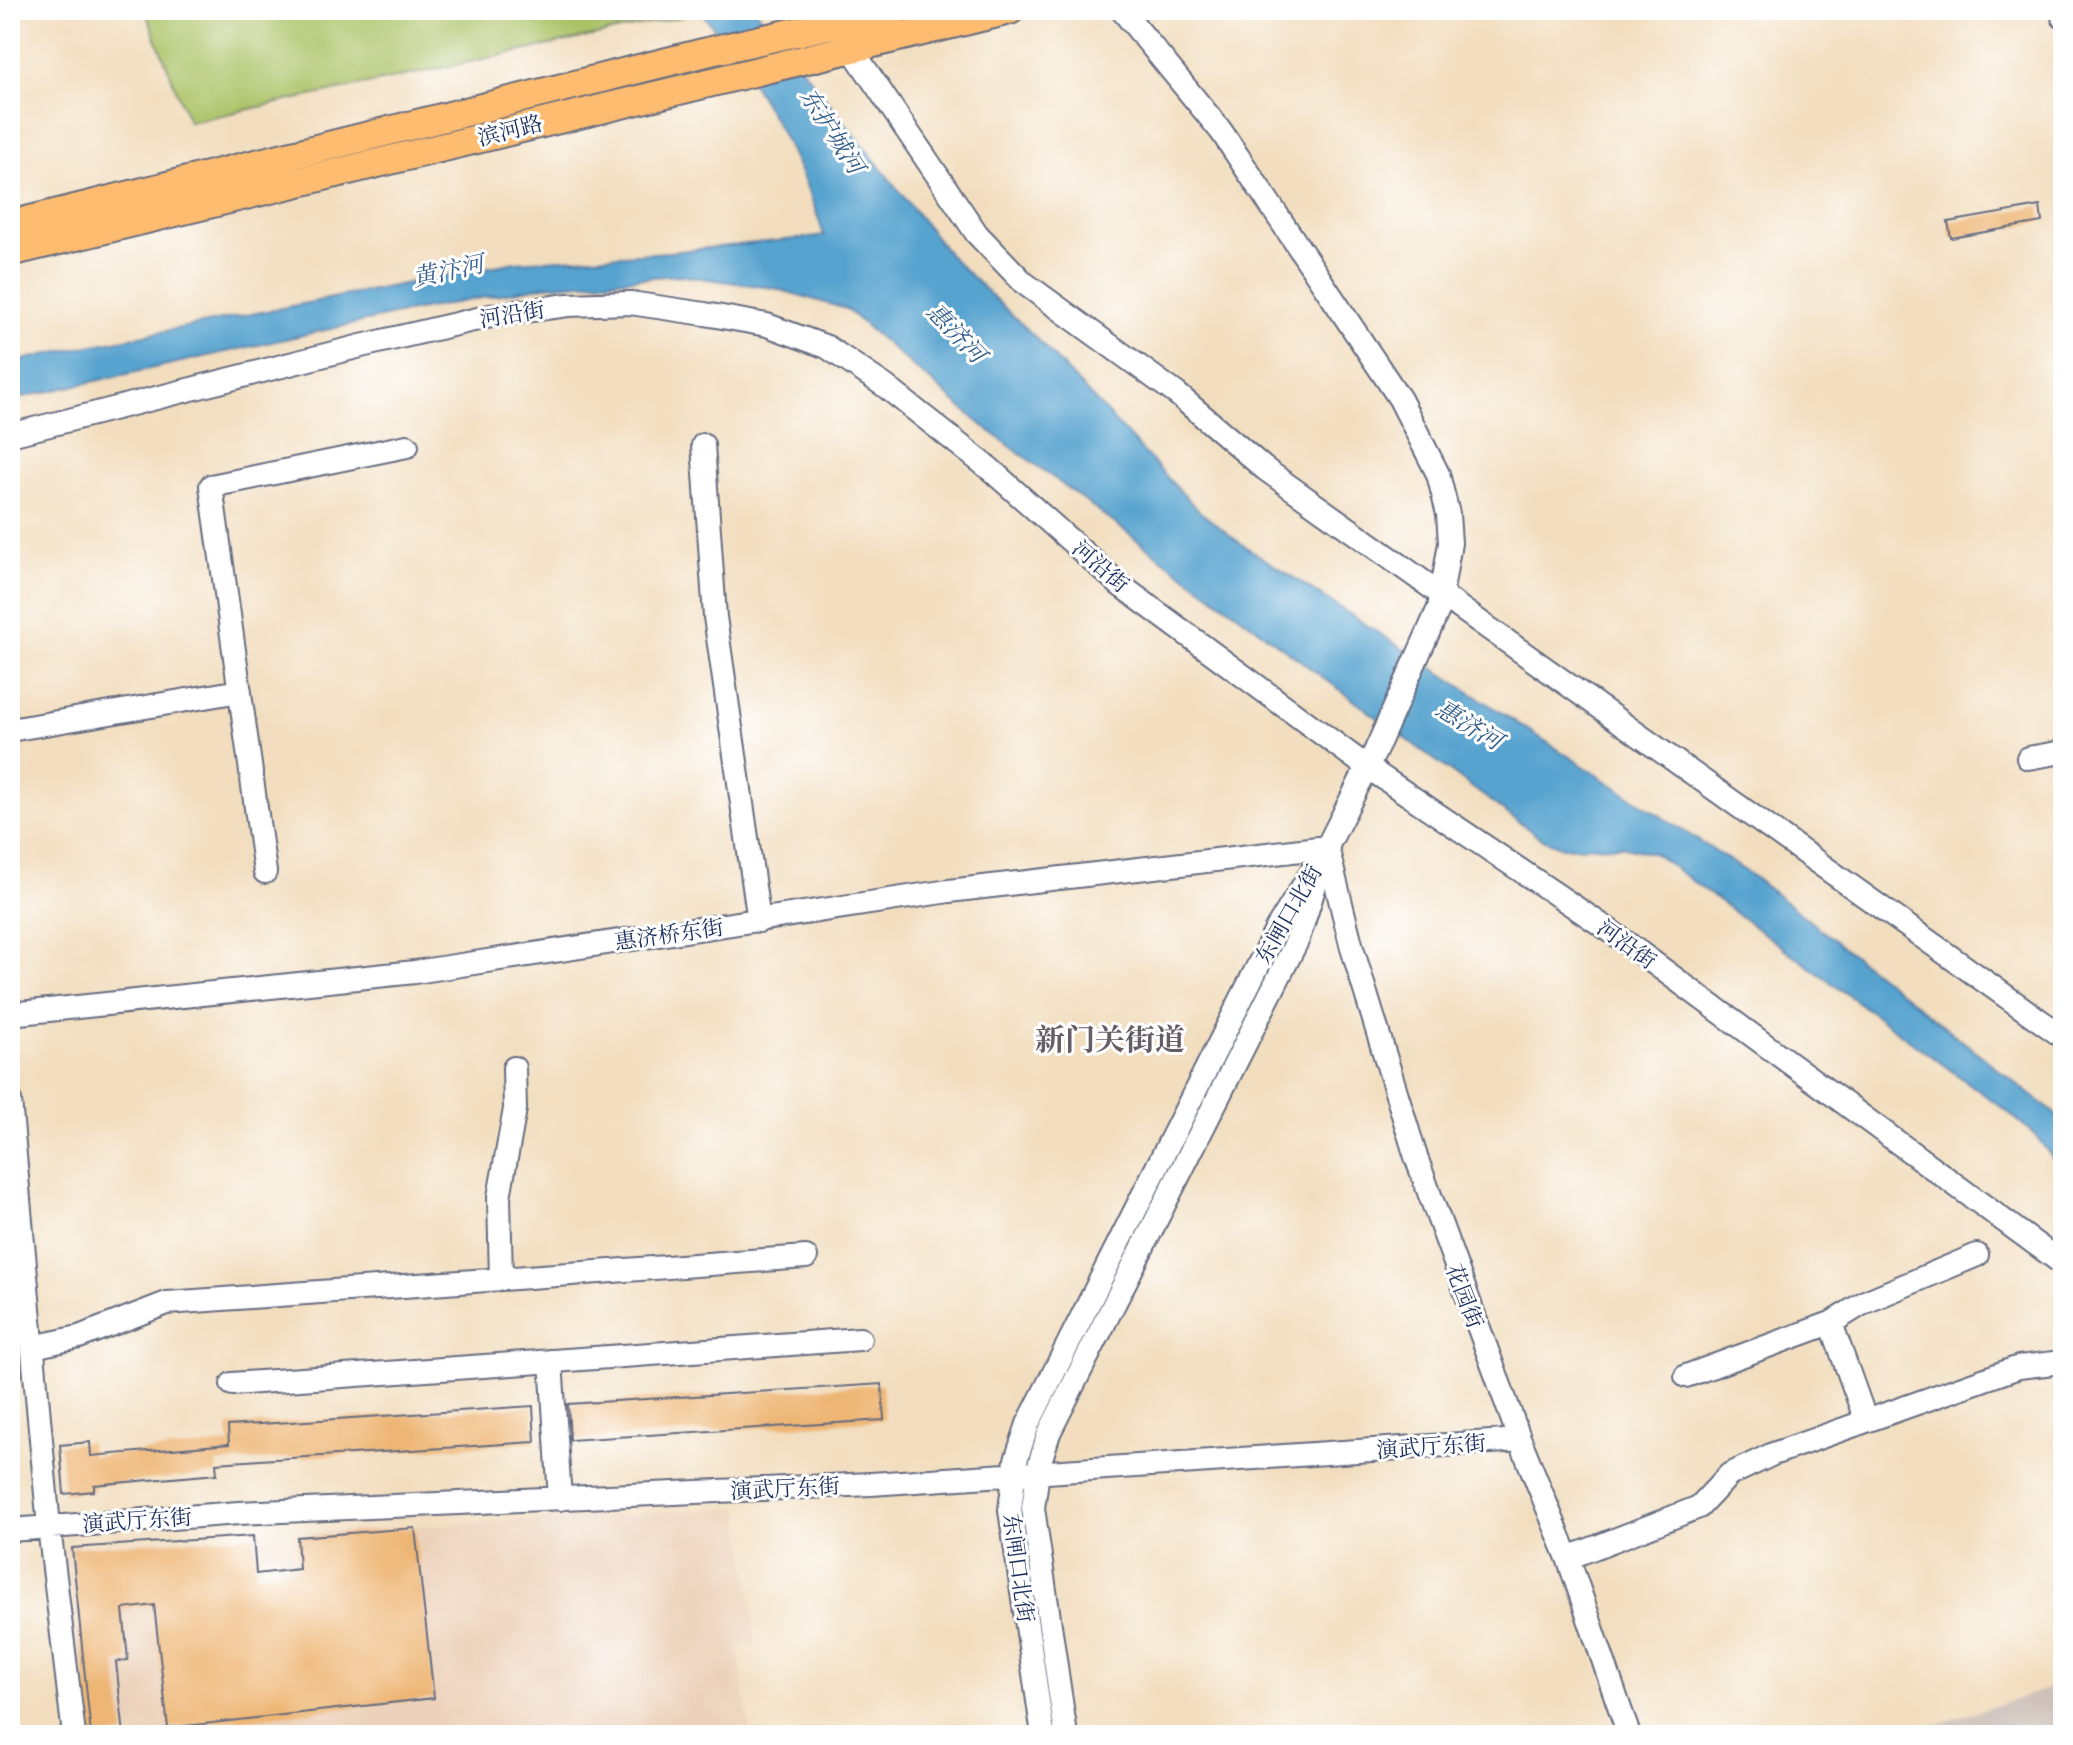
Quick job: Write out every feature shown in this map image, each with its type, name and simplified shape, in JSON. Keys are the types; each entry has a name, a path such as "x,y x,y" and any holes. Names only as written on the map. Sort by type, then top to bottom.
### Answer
{"main road":[{"name":"滨河路","path":"843,35 895,10"},
{"name":"滨河路","path":"10,225 715,50 805,44 843,35 1010,10"},
{"name":"滨河路","path":"10,252 731,76 805,44"}],"street":[{"path":"1122,10 1221,131 1400,399 1428,452 1444,494 1450,543 1442,594 1427,638 1327,847"},
{"path":"2062,10 2063,17"},
{"path":"843,35 977,234 1024,283 1177,394 1265,469 2063,1037"},
{"name":"河沿街","path":"10,435 495,315 568,305 630,303 767,325 827,347 885,386 990,469 1120,585 1609,930 2063,1264"},
{"path":"703,445 715,617 759,921"},
{"path":"265,872 211,486 407,446"},
{"path":"10,730 240,691"},
{"path":"2028,758 2063,752"},
{"name":"惠济桥东街","path":"10,1014 415,972 949,891 1327,847"},
{"name":"花园街","path":"1327,847 1352,948 1416,1157 1520,1440 1568,1558 1629,1735"},
{"name":"东闸口北街","path":"1066,1735 1033,1508 1038,1473 1049,1433 1298,939 1327,847"},
{"name":"东闸口北街","path":"1043,1735 1010,1510 1014,1475 1028,1424 1277,928 1327,847"},
{"path":"501,1279 499,1197 515,1109 514,1068"},
{"path":"10,1101 49,1527 74,1735"},
{"path":"1686,1376 1831,1323 1875,1298 1977,1255"},
{"path":"33,1347 79,1337 167,1303 806,1257"},
{"path":"1831,1323 1866,1421"},
{"path":"232,1384 860,1339"},
{"path":"551,1361 560,1499"},
{"path":"1568,1558 1699,1507 1741,1468 2019,1367 2063,1362"},
{"name":"演武厅东街","path":"10,1530 239,1513 1014,1475 1520,1440"}],"shaded area":[{"path":"740,1508 756,1644 738,1647 750,1735 87,1735 66,1546"},
{"path":"2063,1684 2063,1735 1904,1735"}],"green space":[{"path":"145,10 714,10 189,122"}],"water":[{"path":"700,10 756,10 952,258 1034,336 1198,510 1240,543 1750,874 2054,1113 2063,1123 2063,1172 2036,1136 2008,1112 1655,854 1621,846 1562,847 1539,837 983,426 846,309 774,288 678,275 545,286 407,312 10,400 10,363 44,355 515,262 669,252 824,236 802,175 773,117"}],"building":[{"path":"2040,206 2042,222 1951,238 1948,222"},
{"path":"882,1384 884,1420 570,1440 568,1404"},
{"path":"533,1406 535,1442 216,1463 217,1474 94,1485 94,1491 64,1494 60,1445 90,1442 91,1456 229,1444 228,1426"},
{"path":"415,1528 434,1698 168,1728 154,1605 123,1609 128,1660 116,1662 124,1735 91,1735 72,1548 253,1536 256,1574 299,1569 297,1537"}],"district":[{"name":"新门关街道","path":"1110,1040"}],"water label":[{"name":"东护城河","path":"832,131"},
{"name":"黄汴河","path":"448,271"},
{"name":"惠济河","path":"956,333"},
{"name":"惠济河","path":"1469,725"}]}
